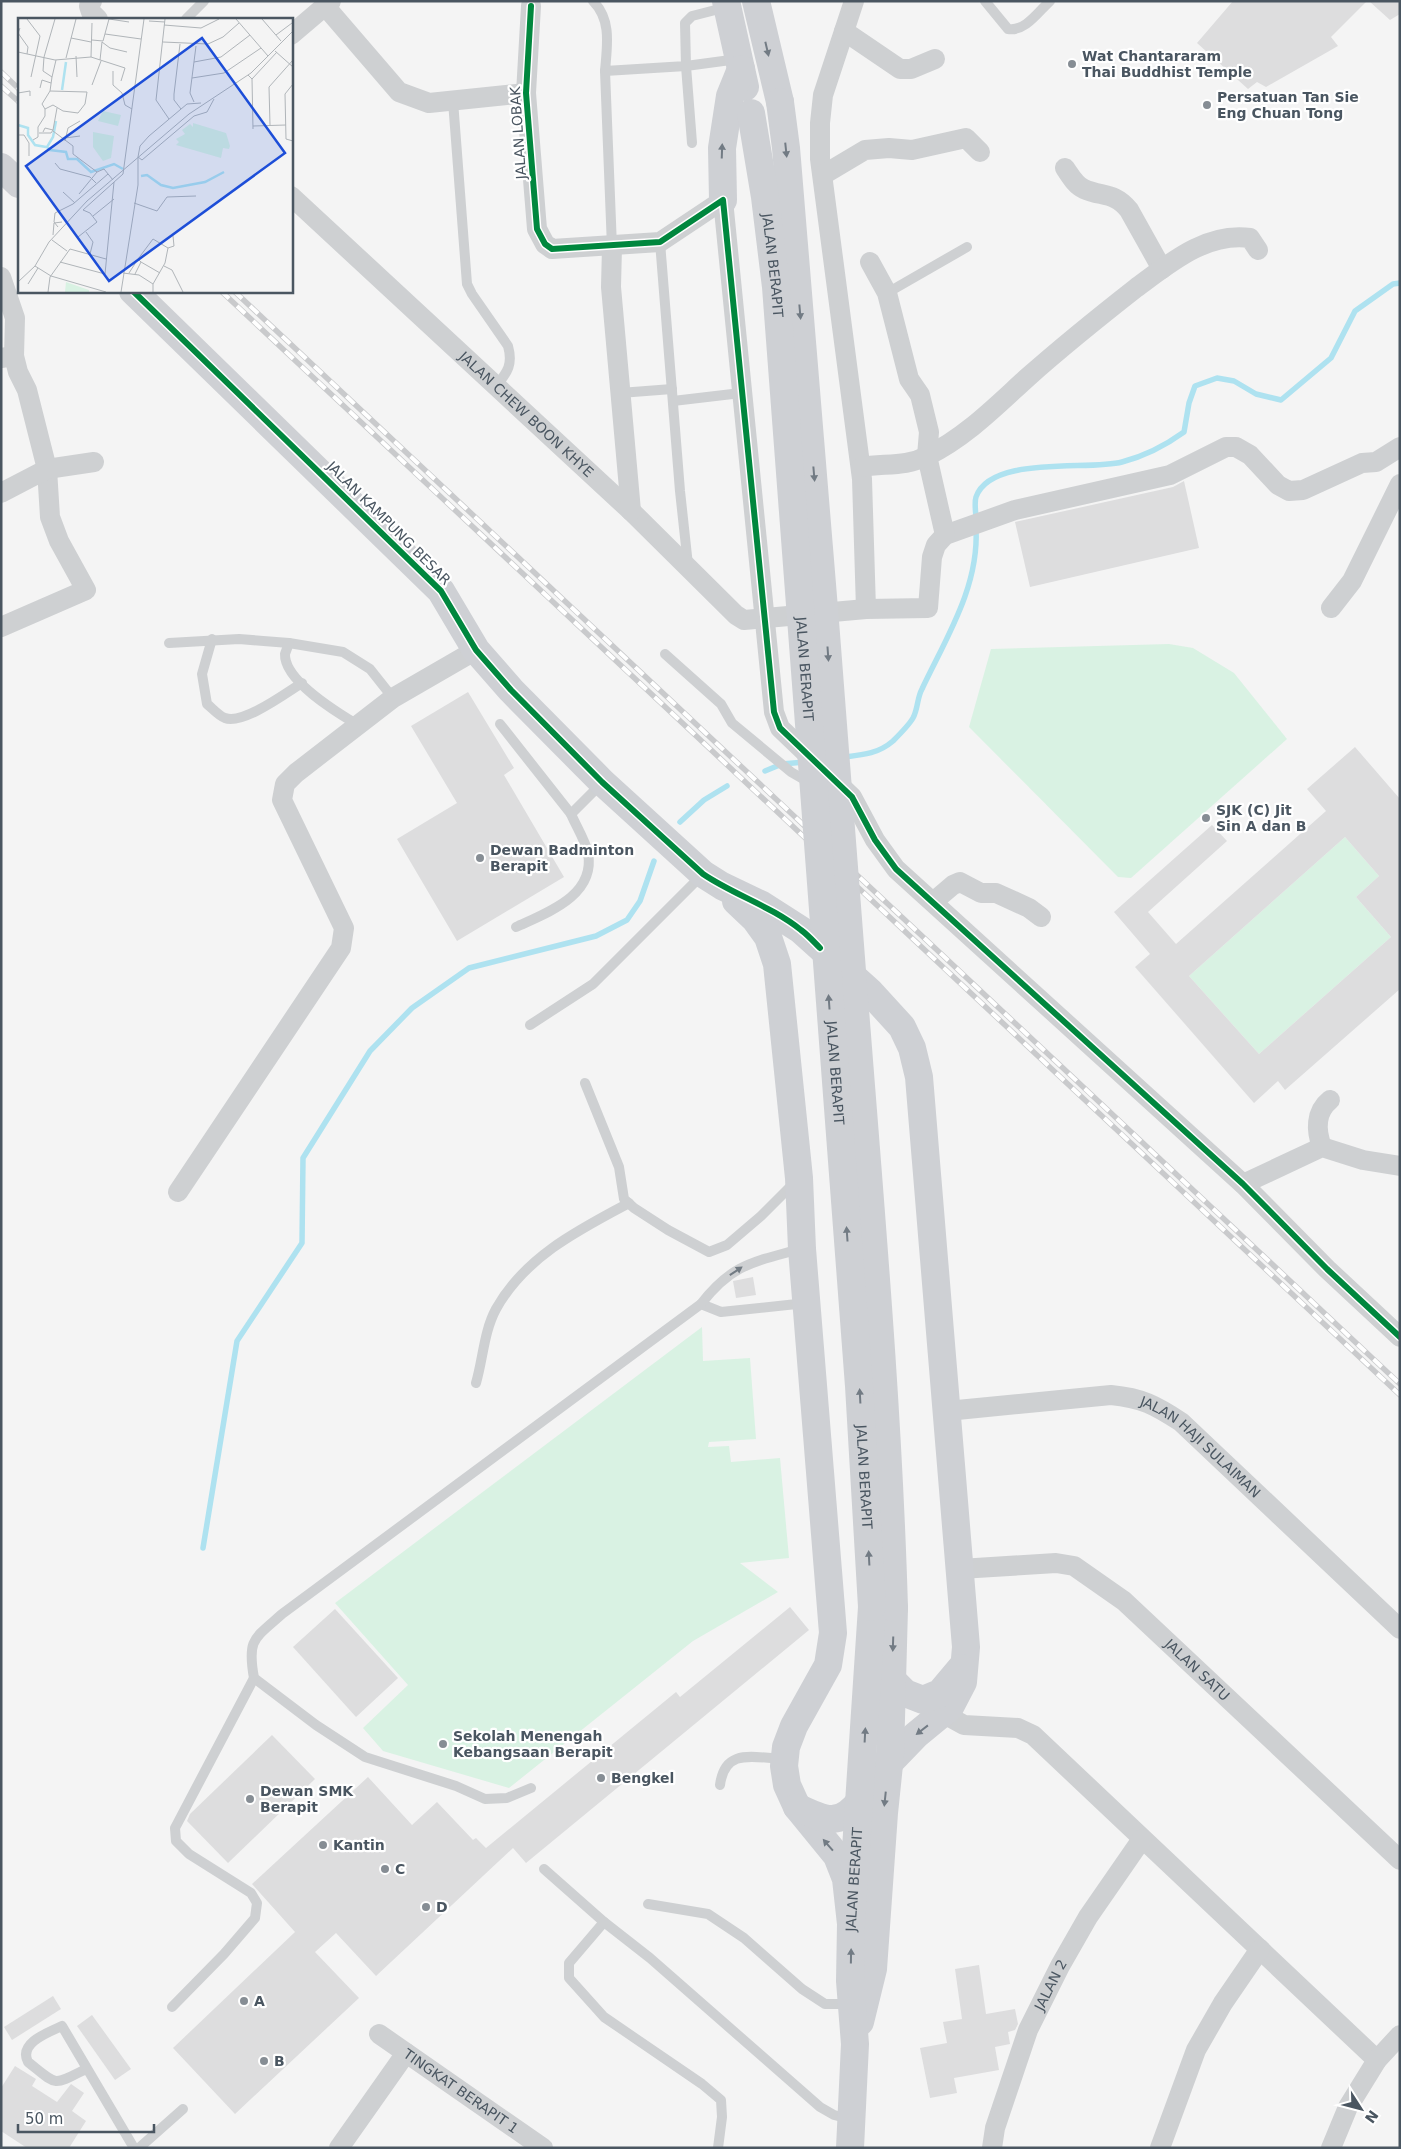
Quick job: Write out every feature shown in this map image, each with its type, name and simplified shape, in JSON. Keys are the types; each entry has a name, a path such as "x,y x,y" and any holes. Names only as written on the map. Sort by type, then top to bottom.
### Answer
{"main road":[{"path":"756,1 780,102 786,148 818,523 870,1192 891,1499 883,1607 892,1680 889,1763 872,1976 855,2044"},
{"name":"JALAN BERAPIT","path":"726,4 751,113 765,197 776,287 859,1386 883,1607 860,1801 851,1924 852,2004 855,2044 850,2148"},
{"path":"723,200 722,148 730,96 740,64"},
{"path":"1,167 18,183"},
{"name":"JALAN KAMPUNG BESAR","path":"134,292 441,591 476,650 511,690 602,782 712,880"},
{"path":"712,880 762,905 801,930 870,992 902,1027 912,1048 919,1077 928,1163 966,1647 963,1682 950,1707 944,1714 916,1735 889,1763"},
{"path":"712,880 755,919 768,937 777,964 799,1178 802,1249 833,1633 828,1665 794,1726 786,1747 787,1785 797,1807 837,1856 846,1879 851,1924"},
{"path":"777,964 820,948"},
{"path":"892,1680 905,1693 923,1700 940,1692 965,1663"},
{"path":"797,1807 826,1820 842,1818 853,1810 860,1801"}],"street":[{"path":"854,1 824,95 820,122 820,159 861,467 866,610"},
{"name":"JALAN LOBAK","path":"533,3 526,93 537,229 544,244 552,249 612,247"},
{"path":"292,34 328,4 399,92 429,103 526,93"},
{"path":"844,31 900,69 911,69 935,59"},
{"path":"823,175 865,150 889,148 912,150 966,138 980,152"},
{"path":"1065,168 1076,183 1083,188 1111,196 1122,202 1129,210 1162,270"},
{"name":"JALAN CHEW BOON KHYE","path":"292,197 631,511 744,620 866,610 928,608 932,557 936,545 945,535"},
{"path":"631,511 611,287 612,247 660,242 723,200 774,712 780,728 852,797 875,840 896,868 1243,1184 1327,1269 1400,1337"},
{"path":"861,467 903,464 927,456 971,428 1082,329 1179,256 1216,240 1237,236 1250,238 1258,250"},
{"path":"870,262 887,293 909,378 920,395 929,432 927,456 945,535 1015,510 1170,475 1226,447 1236,447 1250,455 1278,485 1289,491 1303,490 1362,463 1376,462 1400,447"},
{"path":"1,277 15,318 8,357 27,390 47,470 50,517 59,542 86,590 1,627"},
{"path":"1,493 47,470 94,462"},
{"path":"1331,608 1352,581 1400,482 1392,472 1376,462"},
{"path":"178,1192 341,948 344,928 282,800 285,784 296,773 393,698 476,650"},
{"path":"933,902 953,885 960,882 981,893 996,893 1029,908 1041,917"},
{"path":"1322,1147 1316,1133 1317,1120 1330,1100"},
{"path":"1243,1184 1322,1147 1353,1157 1400,1166"},
{"name":"JALAN HAJI SULAIMAN","path":"947,1411 1111,1395 1133,1398 1155,1405 1181,1422 1400,1629"},
{"name":"JALAN SATU","path":"960,1569 1056,1563 1074,1566 1124,1601 1400,1860"},
{"path":"944,1714 964,1725 1018,1728 1033,1735 1376,2060"},
{"name":"JALAN 2","path":"992,2148 995,2128 1028,2030 1088,1916 1142,1839"},
{"path":"1160,2148 1196,2050 1223,2003 1260,1950"},
{"name":"TINGKAT BERAPIT 1","path":"379,2034 543,2148"},
{"path":"1331,2148 1348,2107 1376,2060 1400,2035"},
{"path":"339,2148 406,2053"}],"lane":[{"path":"187,18 204,1"},
{"path":"593,1 601,9 607,37 605,71 612,247"},
{"path":"985,1 1008,29 1015,30 1022,28 1050,1"},
{"path":"692,143 685,24 692,16 726,4"},
{"path":"605,71 740,64"},
{"path":"453,101 466,280 472,294 508,346 510,353 511,364 507,373 496,386"},
{"path":"660,242 688,566"},
{"path":"887,293 967,247"},
{"path":"620,394 672,389"},
{"path":"673,401 741,393"},
{"path":"212,639 202,674 207,704 225,718 236,720 302,683"},
{"path":"169,643 212,639 239,639 289,643 343,652 370,668 393,698"},
{"path":"289,643 285,655 291,673 323,704 358,725"},
{"path":"665,654 721,704 732,723 791,772 813,785"},
{"path":"500,724 571,814 588,853 588,867 581,888 561,906 516,927"},
{"path":"571,814 602,782"},
{"path":"530,1025 593,984 712,880"},
{"path":"585,1083 619,1167 624,1199 668,1230 709,1252 727,1245 761,1216 799,1178"},
{"path":"476,1383 495,1310 515,1282 536,1260 571,1234 629,1203"},
{"path":"172,2008 224,1954 254,1918 257,1903 251,1893 189,1854 176,1841 175,1828 254,1678 250,1655 256,1638 282,1614 701,1304 720,1282 746,1264 802,1249"},
{"path":"701,1304 721,1312 807,1302"},
{"path":"254,1678 316,1725 364,1757 456,1786 486,1799 507,1798 531,1788"},
{"path":"720,1785 722,1773 727,1763 737,1757 785,1759"},
{"path":"544,1869 604,1922 650,1958 820,2107 834,2115 851,2119"},
{"path":"648,1904 708,1914 744,1938 802,1989 825,2004 852,2004"},
{"path":"604,1922 569,1963 569,1978 604,2017 702,2084 721,2100 722,2117 718,2148"},
{"path":"86,2069 59,2082 54,2082 28,2062 26,2050 40,2036 62,2026 134,2148"},
{"path":"139,2148 183,2109"}],"green space":[{"path":"1169,644 1193,648 1234,673 1287,739 1131,878 1118,877 969,727 991,649"},
{"path":"1345,837 1379,876 1356,897 1391,937 1259,1054 1189,976"},
{"path":"702,1327 703,1361 750,1358 756,1439 709,1442 708,1447 729,1446 731,1462 780,1458 789,1558 740,1563 778,1592 693,1641 509,1788 383,1751 363,1728 408,1685 335,1603"}],"building":[{"path":"1233,1 1367,1 1331,37 1338,46 1266,87 1257,82 1248,89 1197,43"},
{"path":"1369,1 1400,1 1400,14 1390,20"},
{"path":"1184,481 1199,548 1030,587 1015,522 1173,487"},
{"name":"Dewan Badminton Berapit","path":"468,692 514,768 504,775 564,877 457,941 397,839 457,803 411,726"},
{"path":"1355,747 1400,799 1400,989 1285,1090 1278,1081 1254,1103 1135,967 1150,954 1114,912 1212,825 1227,841 1148,912 1176,944 1326,811 1307,789","holes":["1345,837 1379,876 1356,897 1391,937 1259,1054 1189,976"]},
{"path":"753,1277 756,1295 736,1298 733,1281"},
{"path":"790,1607 809,1630 526,1863 513,1848 376,1976 336,1933 315,1952 359,1998 235,2114 173,2048 295,1932 252,1884 368,1777 412,1825 437,1802 473,1840 476,1838 486,1848 676,1692 680,1697"},
{"path":"335,1609 398,1678 356,1717 293,1647"},
{"name":"Dewan SMK Berapit","path":"272,1735 315,1779 228,1863 187,1821 190,1814"},
{"path":"979,1965 986,2014 1015,2009 1018,2024 1015,2030 1008,2032 1010,2044 995,2047 999,2070 954,2078 957,2093 930,2098 920,2048 947,2043 943,2022 962,2019 955,1969"},
{"path":"53,1996 61,2009 12,2040 4,2027"},
{"path":"92,2015 131,2069 115,2080 77,2026"},
{"path":"15,2066 36,2079 32,2086 57,2102 71,2084 84,2093 72,2111 86,2121 69,2148 27,2148 1,2131 1,2088"}],"waterway":[{"path":"976,519 976,497 985,484 1000,475 1042,467 1122,462 1155,450 1170,441 1184,432 1189,403 1195,386 1217,378 1234,381 1256,394 1281,400 1331,358 1355,311 1393,284 1400,283"},
{"path":"844,757 882,749 893,741 913,718 920,692 967,592 976,550 976,529"},
{"path":"765,771 782,764 805,762"},
{"path":"680,822 704,800 727,786"},
{"path":"203,1548 237,1341 302,1243 303,1158 370,1051 412,1008 469,968 596,936 627,920 640,901 654,861"}],"railway":[{"path":"1,72 18,88"},
{"path":"1,86 18,101"},
{"path":"222,292 1400,1395"},
{"path":"235,292 1400,1384"}],"cycle path":[{"path":"531,6 526,93 537,229 545,244 552,249 660,242 723,200 774,712 780,728 852,797 875,840 896,869 1243,1184 1327,1269 1400,1337"},
{"path":"134,292 441,591 476,650 511,690 602,782 703,874 777,914 806,934 820,948"}],"place":[{"name":"Wat Chantararam Thai Buddhist Temple","path":"1072,64"},
{"name":"Persatuan Tan Sie Eng Chuan Tong","path":"1207,105"},
{"name":"SJK (C) Jit Sin A dan B","path":"1206,818"},
{"name":"Dewan Badminton Berapit","path":"480,858"},
{"name":"Sekolah Menengah Kebangsaan Berapit","path":"443,1744"},
{"name":"Bengkel","path":"601,1778"},
{"name":"Dewan SMK Berapit","path":"250,1799"},
{"name":"Kantin","path":"323,1845"},
{"name":"C","path":"385,1869"},
{"name":"D","path":"426,1907"},
{"name":"A","path":"244,2001"},
{"name":"B","path":"264,2061"}]}
